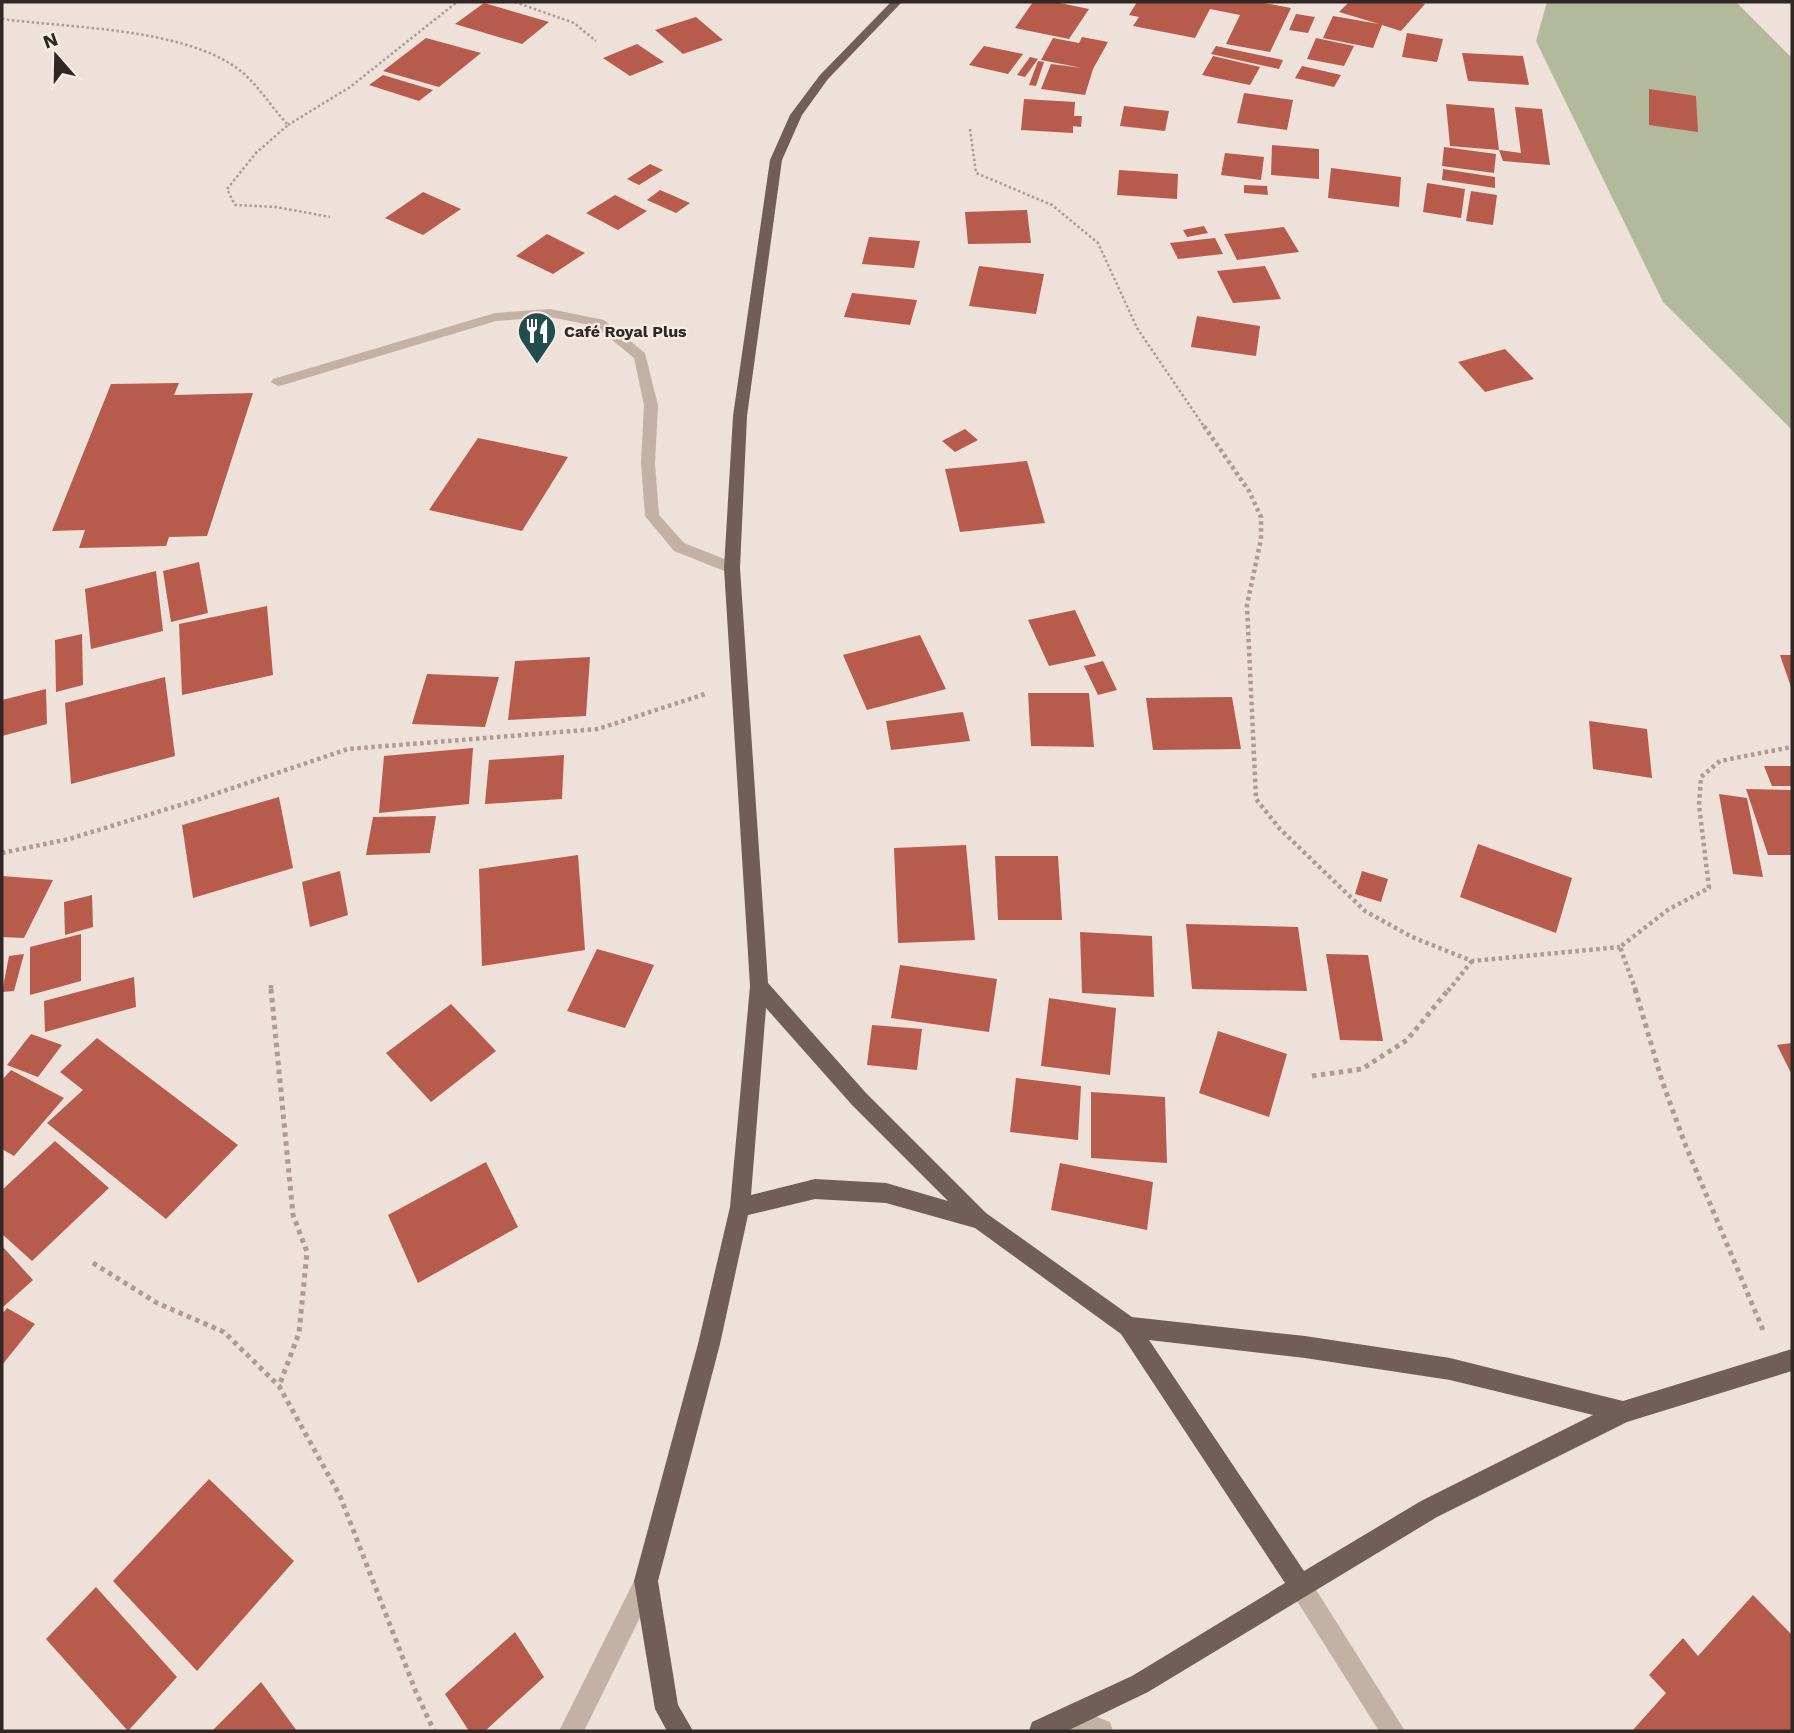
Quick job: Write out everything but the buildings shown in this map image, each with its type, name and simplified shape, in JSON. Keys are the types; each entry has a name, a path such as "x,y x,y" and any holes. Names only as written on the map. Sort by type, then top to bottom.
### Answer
{"main road":[{"path":"681,1731 667,1709 646,1581 709,1344 740,1207 759,986 732,568 740,416 776,160 796,116 824,77 897,2"},
{"path":"759,986 859,1099 980,1220 1128,1327 1300,1585"},
{"path":"740,1207 815,1189 886,1194 980,1220"},
{"path":"1128,1327 1305,1347 1450,1368 1623,1412"},
{"path":"1041,1731 1140,1684 1429,1509 1623,1412 1785,1362"}],"street":[{"path":"278,382 495,317 550,313 599,323 640,356 651,405 648,463 652,516 679,547 732,568"},
{"path":"570,1731 646,1581"},
{"path":"1300,1585 1393,1731"},
{"path":"1071,1718 1101,1731"}],"path":[{"path":"330,217 276,207 235,205 228,190 256,153 288,125 350,88 457,2"},
{"path":"516,2 574,23 596,41"},
{"path":"2,19 58,25 208,51 238,69 256,86 268,105 288,125"},
{"path":"970,129 976,173 1052,205 1098,243 1137,328 1208,427 1249,491 1261,517 1261,539 1247,606 1256,799 1280,830 1365,911 1412,937 1472,961 1620,947 1669,909 1709,888 1699,805 1701,777 1720,761 1792,747"},
{"path":"2,853 69,839 200,799 348,749 598,729 739,682"},
{"path":"1620,947 1637,991 1662,1080 1716,1227 1785,1362"},
{"path":"1312,1076 1362,1069 1407,1040 1472,961"},
{"path":"271,985 284,1143 293,1215 307,1252 299,1333 279,1385"},
{"path":"93,1263 157,1303 223,1332 279,1385 340,1496 416,1692 434,1731"}],"green space":[{"path":"1547,2 1736,2 1792,58 1792,430 1663,302 1536,41"}],"place":[{"name":"Café Royal Plus","path":"537,365"}]}
